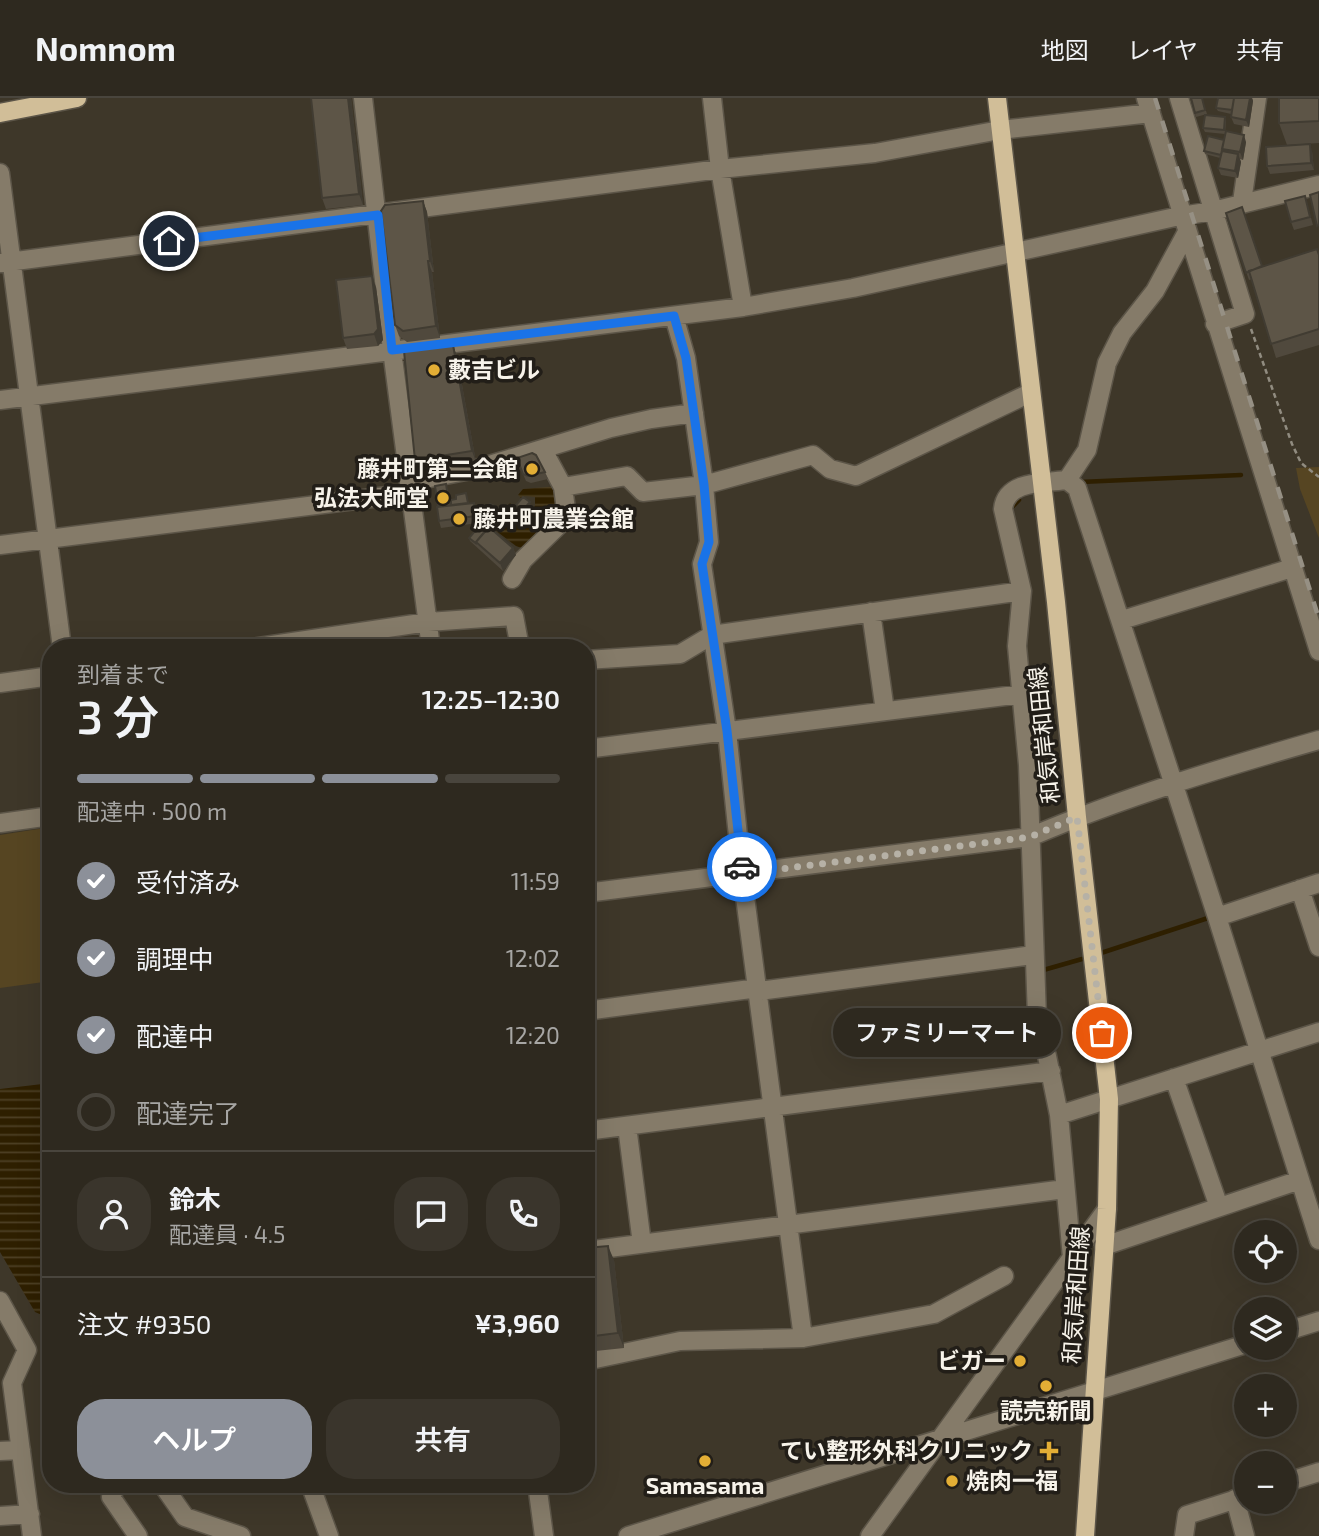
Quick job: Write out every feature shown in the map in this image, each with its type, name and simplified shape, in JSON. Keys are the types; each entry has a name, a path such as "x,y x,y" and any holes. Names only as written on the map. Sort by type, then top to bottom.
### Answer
{"main road":[{"path":"0,113 77,98"},
{"name":"和気岸和田線","path":"997,98 1109,1099 1107,1209 1085,1536"}],"street":[{"path":"363,98 392,350 430,639"},
{"path":"712,98 720,169 743,307"},
{"path":"1180,98 1245,314 1215,324"},
{"path":"1242,202 1257,98"},
{"path":"6,262 720,169 875,153 1148,105 1319,651"},
{"path":"0,173 6,262 30,397 61,639"},
{"path":"0,400 743,307 853,288 1013,251 1184,224 1242,202 1319,185"},
{"path":"1067,480 1087,450 1107,363 1122,333 1155,291 1184,224"},
{"path":"674,316 686,358 704,485 709,542 702,564 727,731 742,874 775,1107 803,1338"},
{"path":"563,487 627,476 643,492 704,485 813,455 830,469 856,475 1030,393"},
{"path":"0,545 410,488 611,428 694,413"},
{"path":"512,579 523,561 567,517 563,487 543,450"},
{"path":"1072,1258 1059,1115 1051,1071 1039,1035 1033,955 1028,765 1017,646 1022,591 1003,509 1004,500 1016,488 1067,480 1077,488 1122,620 1319,1240"},
{"path":"1122,620 1292,568"},
{"path":"595,659 680,654 712,635 1022,591"},
{"path":"871,612 886,711"},
{"path":"313,639 428,622 514,616 518,639"},
{"path":"0,683 42,677"},
{"path":"595,748 1022,694"},
{"path":"595,892 1030,837 1172,783 1319,740"},
{"path":"0,822 42,817"},
{"path":"1217,916 1319,883"},
{"path":"1300,889 1319,947"},
{"path":"595,1010 1033,955"},
{"path":"1059,1115 1319,1032"},
{"path":"595,1130 1051,1071"},
{"path":"1174,1078 1219,1207"},
{"path":"627,1126 642,1244"},
{"path":"1104,1246 1219,1207 1319,1178"},
{"path":"595,1250 1065,1189"},
{"path":"870,1536 1107,1209"},
{"path":"595,1359 680,1341 803,1338 934,1314 1004,1276"},
{"path":"0,1301 27,1350 6,1384 21,1450 32,1536"},
{"path":"1297,1328 1319,1321"},
{"path":"628,1536 1234,1348"},
{"path":"0,1451 21,1450"},
{"path":"1297,1479 1319,1472"},
{"path":"113,1493 111,1497 138,1536"},
{"path":"168,1493 185,1517 241,1536"},
{"path":"313,1493 329,1536"},
{"path":"538,1493 544,1536"},
{"path":"1184,1536 1187,1515 1234,1499"},
{"path":"0,1516 30,1514"},
{"path":"1242,1514 1245,1536"}],"path":[{"path":"1249,324 1292,444 1301,463 1319,477"}],"shaded area":[{"path":"1319,467 1319,538 1300,489 1296,468"},
{"path":"559,486 561,519 527,550 516,546 495,530 502,512 510,503 515,508 510,514 513,524 524,520 535,506 535,497 525,496 522,499 518,495 523,489"},
{"path":"42,828 42,982 0,988 0,835"},
{"path":"42,1084 42,1315 35,1312 0,1252 0,1089"}],"building":[{"path":"311,98 348,98 359,194 322,198"},
{"path":"1191,98 1202,98 1205,110 1195,113"},
{"path":"1218,98 1234,98 1232,110 1216,108"},
{"path":"1234,98 1250,98 1246,120 1231,117"},
{"path":"1279,98 1319,98 1319,121 1279,123"},
{"path":"1205,115 1225,117 1224,130 1203,128"},
{"path":"1226,131 1244,135 1240,152 1222,149"},
{"path":"1208,136 1224,140 1221,155 1204,151"},
{"path":"1310,144 1311,163 1267,166 1266,147"},
{"path":"1222,151 1238,154 1235,171 1218,168"},
{"path":"1319,192 1319,225 1317,226 1310,195"},
{"path":"1305,196 1310,217 1291,222 1285,201"},
{"path":"423,201 436,326 403,331 395,325 381,211 385,205"},
{"path":"1242,207 1262,266 1246,273 1226,213"},
{"path":"1317,249 1319,329 1271,344 1249,271"},
{"path":"372,276 378,329 374,334 343,338 336,280"},
{"path":"453,345 472,451 415,460 404,351"},
{"name":"藤井町第二会館","path":"532,453 536,455 545,472 528,476 523,474 517,458"},
{"name":"弘法大師堂","path":"446,484 449,503 438,505 435,486"},
{"path":"466,493 468,503 451,505 451,500 456,499 456,495"},
{"path":"523,497 530,502 522,511 516,505"},
{"path":"474,503 476,516 439,521 437,507"},
{"path":"490,504 499,508 493,524 484,521"},
{"path":"481,524 486,530 477,544 469,538"},
{"path":"489,527 513,548 500,563 476,542"},
{"path":"608,1246 618,1333 595,1336 595,1247"}],"waterway":[{"path":"1080,482 1241,475"},
{"path":"1010,509 1019,500"},
{"path":"1101,953 1208,918"},
{"path":"1040,971 1082,959"}],"railway":[{"path":"1155,98 1319,619"}],"way so far":[{"path":"742,867 742,874 1030,837 1077,817 1102,1033"}],"place":[{"name":"藪吉ビル","path":"434,370"},
{"name":"藤井町第二会館","path":"532,469"},
{"name":"弘法大師堂","path":"443,498"},
{"name":"藤井町農業会館","path":"459,519"},
{"name":"ファミリーマート","path":"1102,1033"},
{"name":"ビガー","path":"1020,1361"},
{"name":"読売新聞","path":"1046,1386"},
{"name":"てい整形外科クリニック","path":"1049,1451"},
{"name":"Samasama","path":"705,1461"},
{"name":"焼肉一福","path":"952,1481"}],"route":[{"path":"169,241 378,215 392,350 674,316 686,358 704,485 709,542 702,564 727,731 742,867"}]}
